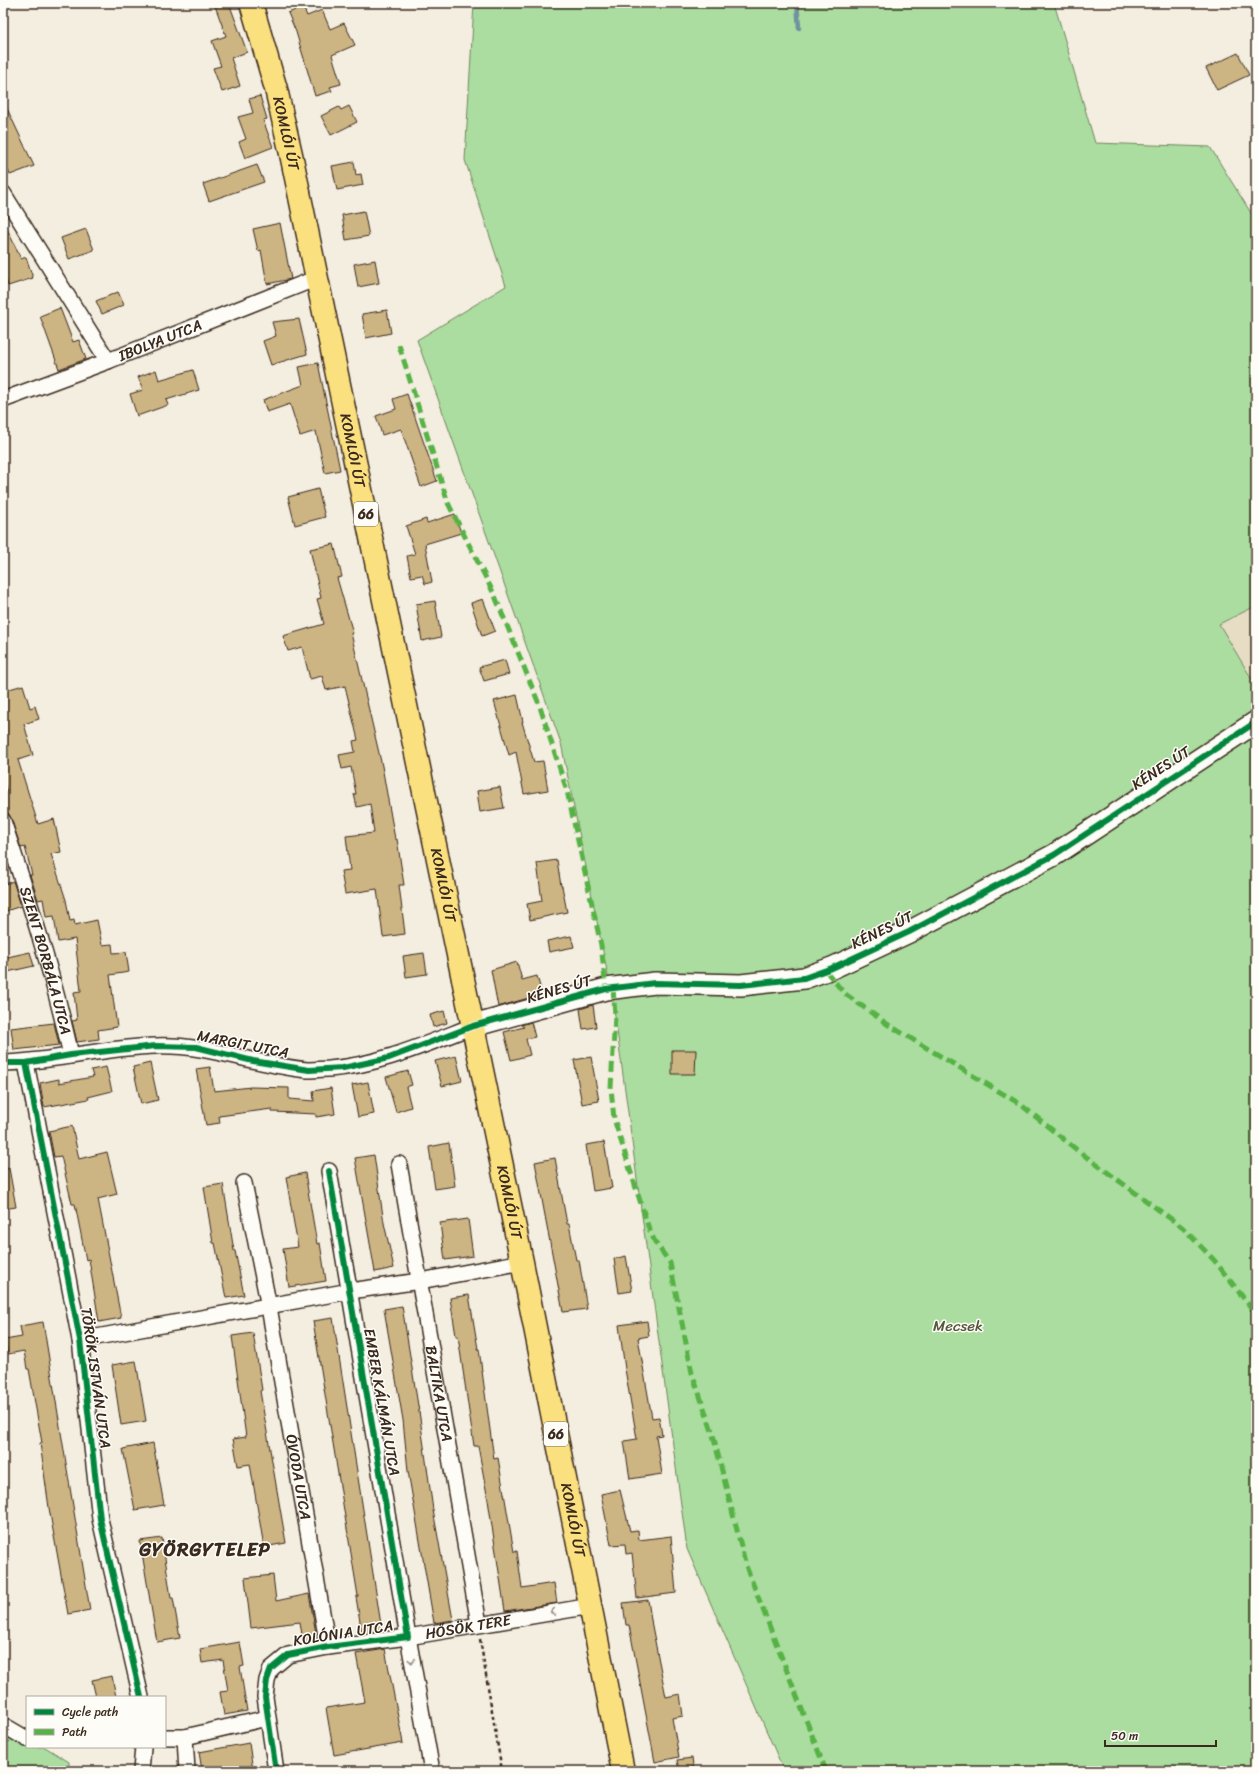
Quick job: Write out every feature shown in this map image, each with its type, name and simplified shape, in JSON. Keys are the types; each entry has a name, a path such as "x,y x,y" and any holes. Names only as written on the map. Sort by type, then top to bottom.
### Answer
{"main road":[{"name":"KOMLÓI ÚT","path":"251,3 276,89 317,278 522,1262 623,1771"}],"street":[{"path":"3,193 108,361"},
{"name":"IBOLYA UTCA","path":"3,400 108,361 317,278"},
{"name":"KÉNES ÚT","path":"473,1026 606,989 655,983 741,985 804,978 832,968 909,932 1054,855 1256,722"},
{"name":"SZENT BORBÁLA UTCA","path":"3,821 36,920 57,992 71,1055"},
{"name":"MARGIT UTCA","path":"3,1063 26,1063 71,1055 156,1046 196,1047 253,1061 309,1070 343,1068 389,1058 473,1026"},
{"name":"TÖRÖK ISTVÁN UTCA","path":"26,1063 80,1340 100,1519 141,1696"},
{"name":"BALTIKA UTCA","path":"399,1164 479,1624"},
{"name":"EMBER KÁLMÁN UTCA","path":"329,1171 408,1637"},
{"name":"ÓVODA UTCA","path":"244,1183 269,1306 328,1647"},
{"path":"80,1340 350,1291 420,1281 522,1262"},
{"name":"HŐSÖK TERE","path":"432,1771 408,1637 591,1606"},
{"name":"KOLÓNIA UTCA","path":"276,1771 265,1697 267,1680 271,1669 288,1655 328,1647 408,1637"},
{"path":"166,1737 186,1737 267,1718"},
{"path":"3,1725 26,1738"},
{"path":"186,1737 187,1771"},
{"path":"141,1771 144,1748"}],"path":[{"path":"479,1624 502,1771"}],"shaded area":[{"path":"1256,606 1256,686 1219,624"}],"green space":[{"name":"Mecsek","path":"474,3 1054,3 1095,143 1210,147 1256,221 1256,606 1219,624 1256,686 1256,1771 784,1771 687,1549 613,1001 561,743 417,340 506,286 465,160"},
{"path":"3,1720 26,1734 26,1748 47,1748 69,1762 69,1771 3,1771"}],"building":[{"path":"214,3 229,3 247,52 231,58 240,86 222,92 213,68 221,66 212,41 226,36"},
{"path":"303,7 307,16 322,10 330,29 344,23 355,45 332,55 341,84 330,87 332,91 315,96 296,32 288,13"},
{"path":"1238,53 1249,75 1217,90 1206,68"},
{"path":"260,96 267,119 263,120 273,147 245,158 239,142 246,139 238,117 253,113 249,99"},
{"path":"3,100 34,166 10,175 3,158"},
{"path":"349,106 357,122 331,135 321,116 339,107 341,110"},
{"path":"354,162 356,175 361,174 363,185 337,190 332,166"},
{"path":"257,165 264,182 209,201 203,184"},
{"path":"364,211 369,236 346,240 342,215"},
{"path":"3,220 21,259 26,257 33,278 8,286 3,271"},
{"path":"280,223 291,279 267,284 261,250 258,251 253,229"},
{"path":"86,229 94,250 69,259 61,238"},
{"path":"375,260 379,283 358,287 354,264"},
{"path":"118,292 124,305 102,314 96,301"},
{"path":"60,308 73,342 79,340 86,359 59,369 40,316"},
{"path":"387,310 391,333 366,338 362,314"},
{"path":"299,319 307,354 271,365 263,341 276,336 272,322"},
{"path":"318,363 340,470 325,473 316,431 300,436 290,404 267,412 263,400 303,385 299,367"},
{"path":"156,370 159,380 193,370 199,390 166,400 168,405 137,416 130,394 143,390 138,377"},
{"path":"407,394 437,481 421,487 401,429 382,435 376,416 396,409 393,399"},
{"path":"318,489 325,517 295,525 288,497"},
{"path":"455,514 461,533 425,544 432,582 425,584 422,575 411,577 407,556 415,554 406,526 426,519 427,523"},
{"path":"334,544 342,577 337,578 353,633 351,633 382,766 395,839 397,839 404,885 399,885 405,934 383,937 377,889 345,894 341,871 350,870 346,836 374,833 370,804 357,807 351,767 342,769 339,755 355,752 353,741 358,740 345,686 326,690 322,676 310,679 302,647 288,651 283,636 324,624 317,599 321,598 310,549"},
{"path":"483,599 495,631 482,636 471,603"},
{"path":"435,601 441,637 422,641 416,604"},
{"path":"505,660 509,674 484,681 479,667"},
{"path":"23,685 30,708 35,706 39,719 24,724 33,755 18,760 38,824 54,819 61,852 51,854 66,900 70,921 74,920 75,925 97,920 102,945 112,944 113,953 126,952 129,972 110,975 117,1027 98,1030 99,1039 77,1042 72,1021 77,1020 74,992 81,991 75,939 58,942 54,916 46,917 43,899 38,900 30,875 32,875 25,847 21,848 9,814 3,812 3,793 7,792 3,779 3,691"},
{"path":"517,695 522,722 534,762 543,761 548,790 524,794 516,752 509,755 494,701"},
{"path":"500,787 504,808 480,812 477,791"},
{"path":"557,860 567,912 530,920 527,904 542,901 537,863"},
{"path":"13,881 21,906 3,912 3,885"},
{"path":"571,936 574,947 549,952 547,941"},
{"path":"30,952 34,966 3,973 3,958"},
{"path":"424,953 427,974 406,977 403,956"},
{"path":"517,962 522,980 537,976 542,994 498,1007 491,970"},
{"path":"593,1005 596,1027 583,1029 580,1009"},
{"path":"444,1011 447,1023 433,1027 430,1015"},
{"path":"531,1022 535,1037 526,1039 530,1055 511,1060 504,1032 524,1027 521,1025"},
{"path":"54,1023 59,1045 14,1050 11,1028"},
{"path":"672,1050 696,1050 695,1074 672,1074"},
{"path":"456,1056 462,1081 442,1086 435,1061"},
{"path":"591,1057 599,1101 582,1104 574,1060"},
{"path":"150,1063 158,1100 141,1104 133,1067"},
{"path":"106,1067 112,1091 88,1097 89,1099 44,1107 40,1083 59,1079 59,1083 93,1077 91,1070"},
{"path":"210,1067 214,1091 251,1087 289,1088 289,1099 314,1101 313,1091 331,1088 335,1114 316,1117 316,1114 272,1112 272,1109 219,1116 220,1123 206,1125 196,1069"},
{"path":"408,1071 412,1085 406,1087 411,1107 396,1112 386,1077"},
{"path":"368,1082 374,1114 358,1117 352,1085"},
{"path":"72,1126 79,1159 107,1152 117,1194 98,1199 121,1318 99,1322 89,1259 86,1260 75,1204 72,1204 61,1156 54,1157 49,1131"},
{"path":"604,1142 612,1188 593,1191 586,1145"},
{"path":"449,1143 455,1186 435,1189 429,1147"},
{"path":"374,1155 384,1223 394,1268 375,1272 355,1158"},
{"path":"555,1158 567,1224 569,1224 576,1260 579,1260 587,1309 563,1312 535,1162"},
{"path":"9,1168 16,1207 3,1209 3,1169"},
{"path":"305,1173 317,1244 320,1243 326,1281 289,1287 283,1249 298,1247 286,1177"},
{"path":"223,1184 234,1251 244,1295 226,1298 215,1243 213,1243 204,1187"},
{"path":"468,1219 473,1256 445,1260 440,1223"},
{"path":"626,1256 632,1291 619,1293 614,1259"},
{"path":"469,1295 479,1349 494,1459 498,1458 514,1552 517,1551 522,1588 554,1583 557,1603 505,1611 488,1500 478,1446 474,1446 458,1336 456,1336 450,1298"},
{"path":"402,1306 433,1510 453,1620 434,1623 408,1471 403,1420 384,1309"},
{"path":"333,1318 382,1631 362,1634 356,1597 358,1596 313,1321"},
{"path":"647,1321 649,1336 638,1338 652,1418 659,1417 662,1435 656,1436 662,1474 630,1479 624,1441 637,1439 619,1325"},
{"path":"43,1322 90,1610 68,1614 49,1508 40,1443 42,1443 29,1369 27,1369 24,1351 8,1354 5,1340 22,1337 20,1326"},
{"path":"253,1333 262,1390 260,1391 286,1543 264,1547 250,1464 238,1466 233,1439 246,1437 232,1336"},
{"path":"136,1361 146,1421 121,1425 112,1365"},
{"path":"153,1443 164,1505 135,1510 123,1449"},
{"path":"620,1490 630,1531 638,1530 639,1540 671,1536 676,1593 637,1598 632,1553 626,1554 625,1544 611,1545 601,1494"},
{"path":"162,1538 171,1598 173,1598 180,1638 157,1642 140,1541"},
{"path":"273,1575 276,1601 309,1594 317,1639 303,1641 300,1622 251,1628 245,1578"},
{"path":"648,1600 666,1697 680,1694 683,1716 672,1718 679,1757 655,1762 629,1625 626,1625 623,1603"},
{"path":"240,1642 244,1666 240,1667 247,1711 224,1715 220,1692 228,1691 223,1660 202,1663 200,1649"},
{"path":"385,1649 403,1743 334,1755 326,1708 365,1702 356,1654"},
{"path":"112,1676 116,1696 96,1696 92,1680"},
{"path":"249,1743 253,1771 202,1771 199,1752"},
{"path":"692,1758 694,1771 679,1771 677,1760"}],"waterway":[{"path":"797,3 799,28"}],"marked path":[{"path":"399,345 448,503 495,596 539,704 567,791 601,945 606,989"},
{"path":"826,971 844,993 887,1024 1020,1104 1077,1150 1182,1227 1214,1260 1256,1314"},
{"path":"613,988 615,1015 611,1088 614,1119 648,1226 655,1242 670,1263 692,1373 712,1431 746,1566 826,1771"}],"cycle path":[{"path":"3,1063 26,1063 71,1055 156,1046 196,1047 253,1061 309,1070 343,1068 389,1058 473,1026 606,989 655,983 741,985 804,978 832,968 909,932 1054,855 1256,722"},
{"path":"26,1063 80,1340 100,1519 141,1696"},
{"path":"276,1771 265,1697 267,1680 271,1669 288,1655 328,1647 408,1637 329,1171"}],"district":[{"name":"GYÖRGYTELEP","path":"205,1549"}]}
